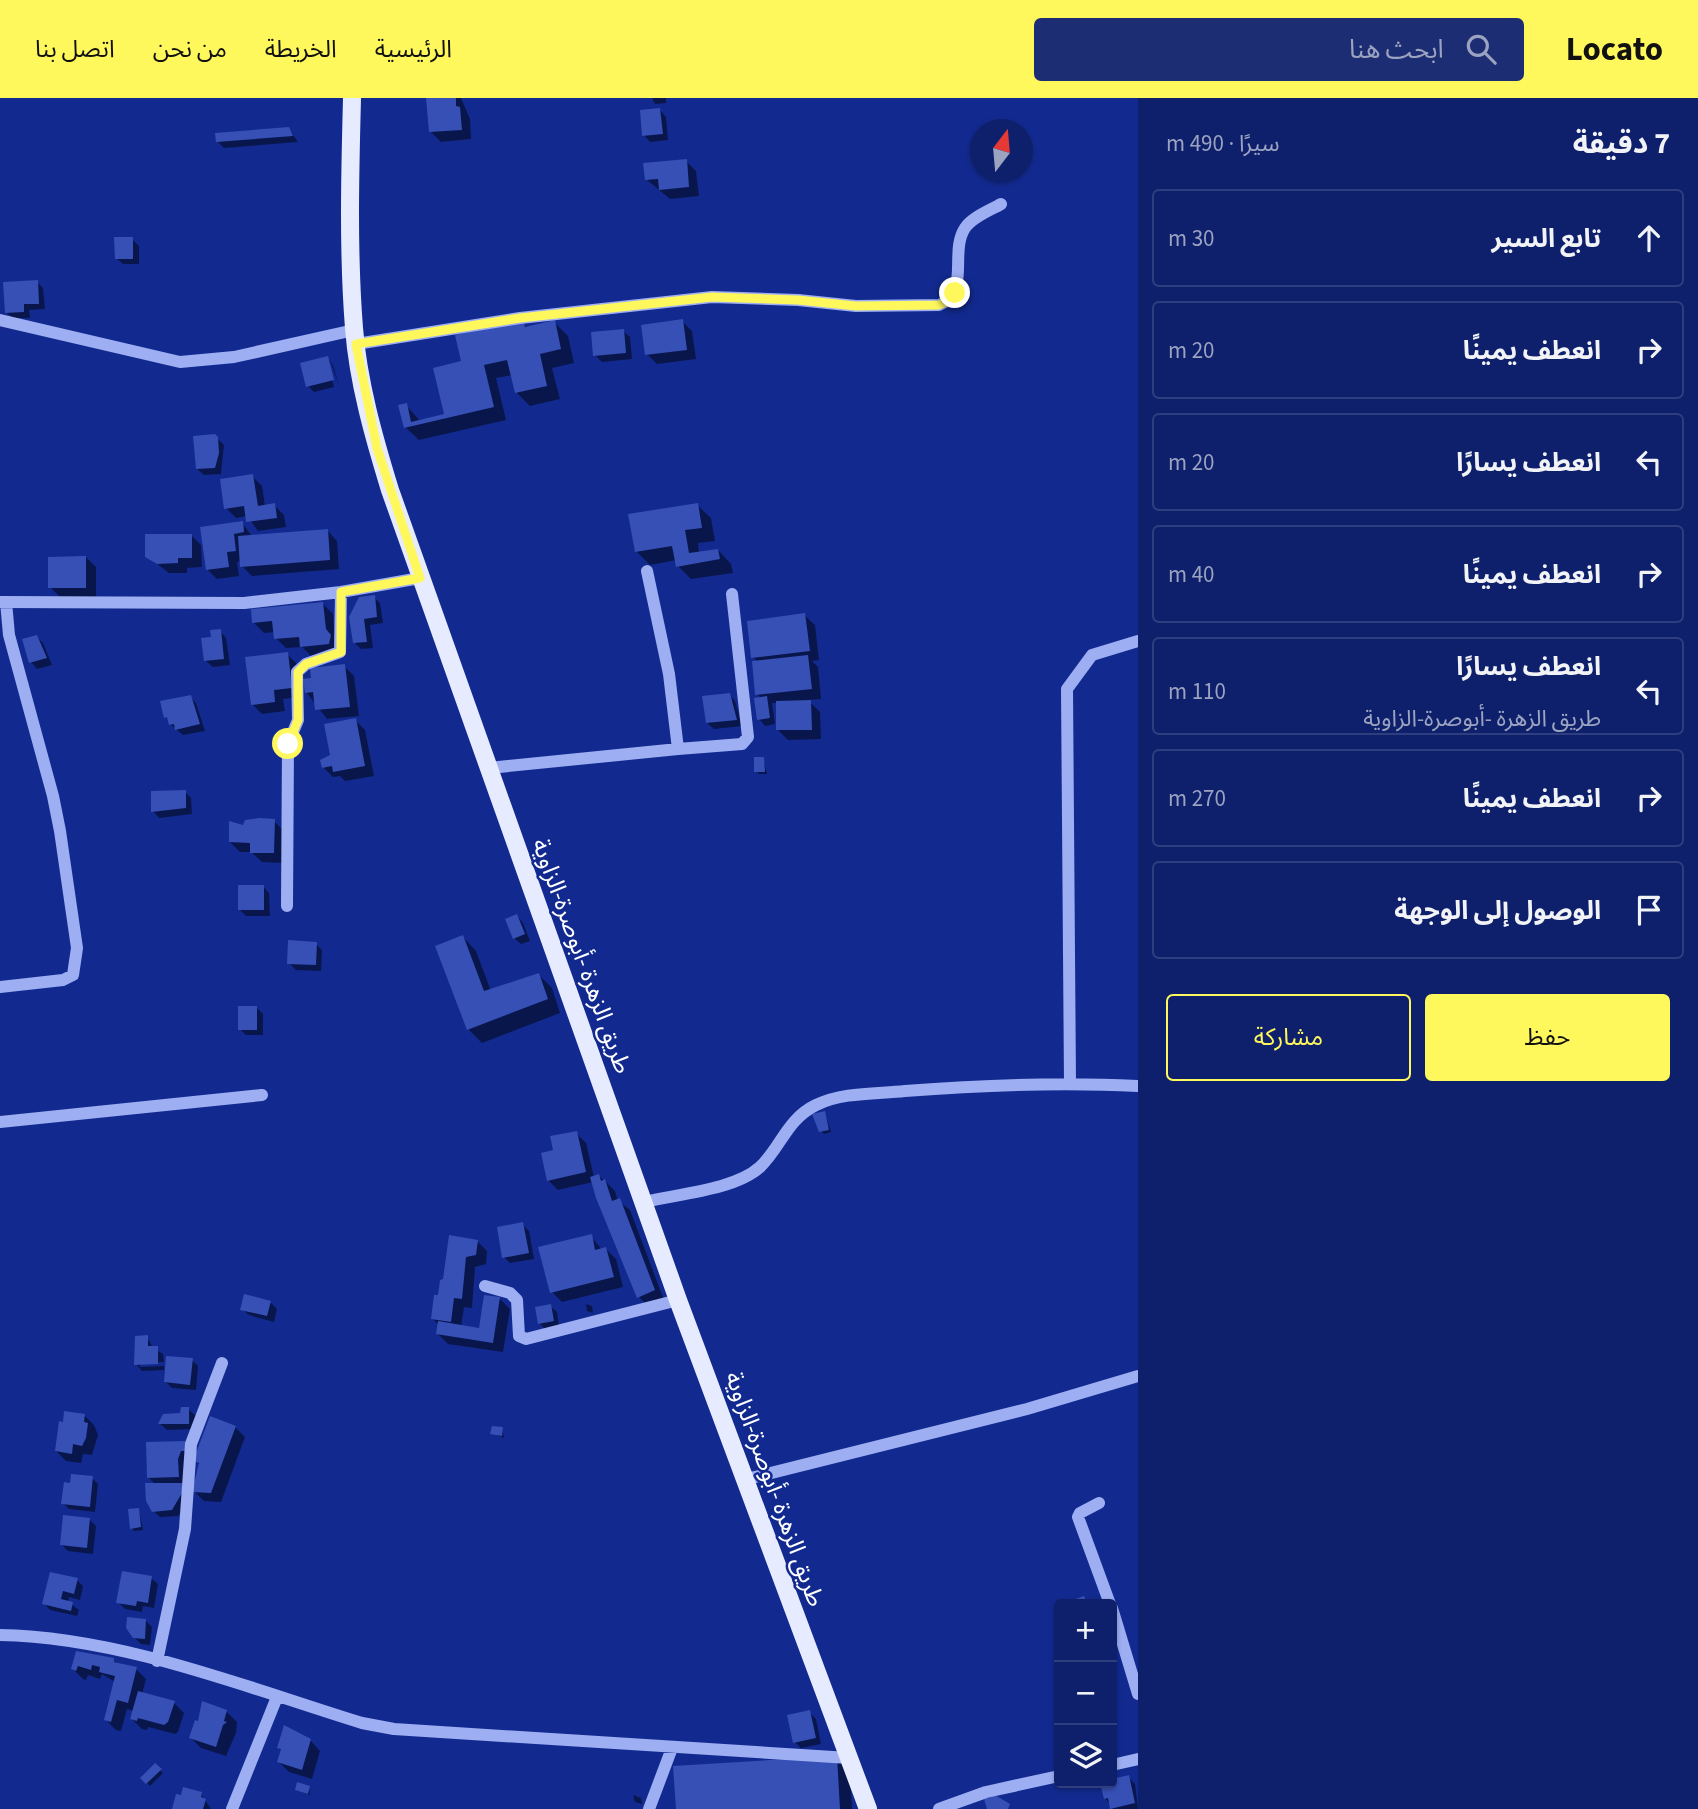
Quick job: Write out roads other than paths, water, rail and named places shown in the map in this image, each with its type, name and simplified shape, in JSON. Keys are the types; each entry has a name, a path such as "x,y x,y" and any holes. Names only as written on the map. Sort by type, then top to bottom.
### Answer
{"main road":[{"name":"طريق الزهرة -أبوصرة-الزاوية","path":"352,98 350,208 355,337 377,448 420,578 678,1300 868,1809"}],"street":[{"path":"0,320 180,362 234,357 355,337 712,297 798,300 856,306 939,305 948,301 955,293 960,239 966,226 1002,204"},
{"path":"647,571 669,674 678,749"},
{"path":"0,987 63,980 73,975 77,948 53,796 12,647 3,602 244,603 341,592 420,578"},
{"path":"287,906 288,744 298,720 296,678 300,668 306,664 341,652 341,592"},
{"path":"489,768 741,744 748,737 732,594"},
{"path":"1070,1084 1068,689 1074,676 1092,656 1138,641"},
{"path":"644,1202 745,1178 766,1161 796,1119 827,1101 859,1095 959,1087 1070,1084 1138,1086"},
{"path":"0,1122 262,1095"},
{"path":"485,1286 510,1293 517,1300 519,1336 526,1339 678,1300"},
{"path":"158,1661 187,1518 191,1444 222,1363"},
{"path":"747,1479 1027,1409 1138,1376"},
{"path":"1099,1503 1080,1513 1078,1517 1108,1599"},
{"path":"1117,1626 1138,1694"},
{"path":"0,1635 70,1642 158,1661 362,1723 394,1729 849,1759"},
{"path":"232,1809 276,1697"},
{"path":"649,1809 672,1748"},
{"path":"1117,1764 1138,1759"},
{"path":"939,1809 986,1792 1054,1777"}]}
